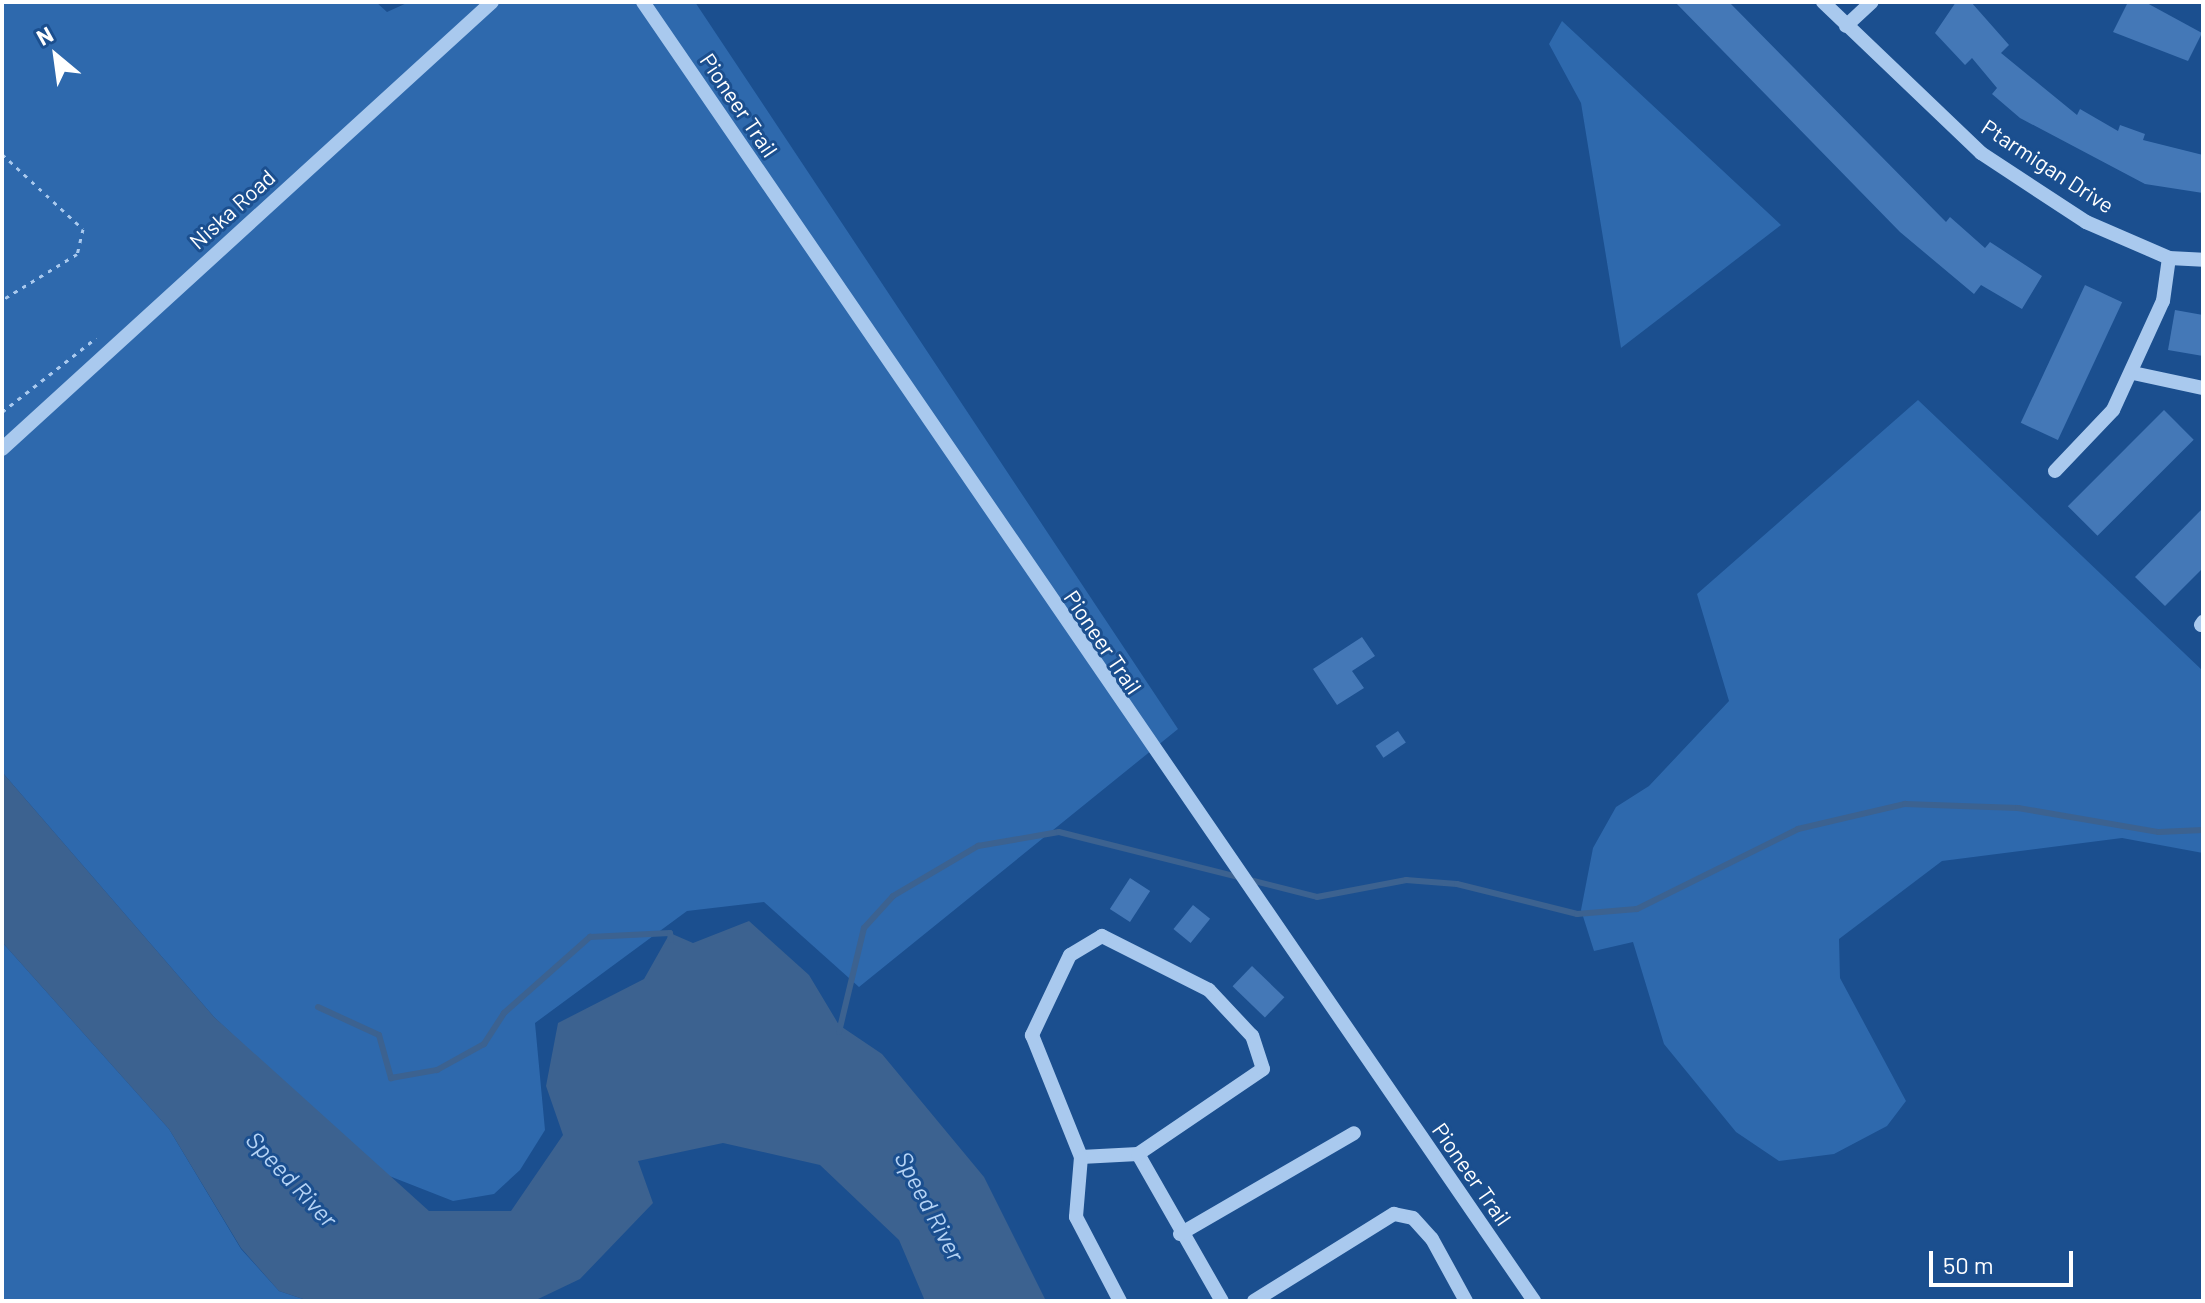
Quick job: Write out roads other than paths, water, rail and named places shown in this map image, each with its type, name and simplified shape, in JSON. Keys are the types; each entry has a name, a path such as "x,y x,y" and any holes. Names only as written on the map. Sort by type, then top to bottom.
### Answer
{"street":[{"name":"Niska Road","path":"2,449 492,2"},
{"name":"Pioneer Trail","path":"643,2 1231,867 1534,1301"},
{"name":"Ptarmigan Drive","path":"1823,2 1981,153 2086,222 2169,258 2203,260"},
{"path":"1846,26 1872,2"},
{"path":"2055,471 2113,410 2133,373 2163,301 2169,258"},
{"path":"2133,373 2203,388"},
{"path":"1081,1157 1138,1154 1253,1081 1262,1055 1241,1020 1209,990 1125,944 1092,936 1048,989 1032,1035 1081,1157 1076,1217 1120,1301"},
{"path":"1180,1234 1354,1133"},
{"path":"1138,1154 1180,1234 1222,1301"},
{"path":"1254,1301 1394,1214 1413,1218 1432,1239 1466,1301"}],"water":[{"name":"Speed River","path":"2,772 214,1017 429,1211 511,1211 563,1135 546,1086 558,1023 644,979 670,933 693,943 749,921 809,975 839,1025 882,1054 984,1177 1046,1301 925,1301 899,1240 820,1165 723,1143 638,1161 653,1203 580,1279 534,1301 309,1301 279,1291 241,1248 169,1129 2,942"}],"waterway":[{"path":"839,1032 864,928 893,896 978,846 1059,832 1317,897 1406,880 1457,884 1577,914 1637,909 1798,829 1905,804 2018,808 2159,832 2203,830"},
{"path":"318,1007 379,1035 391,1078 437,1070 484,1044 504,1013 590,937 670,933 671,940"}]}
